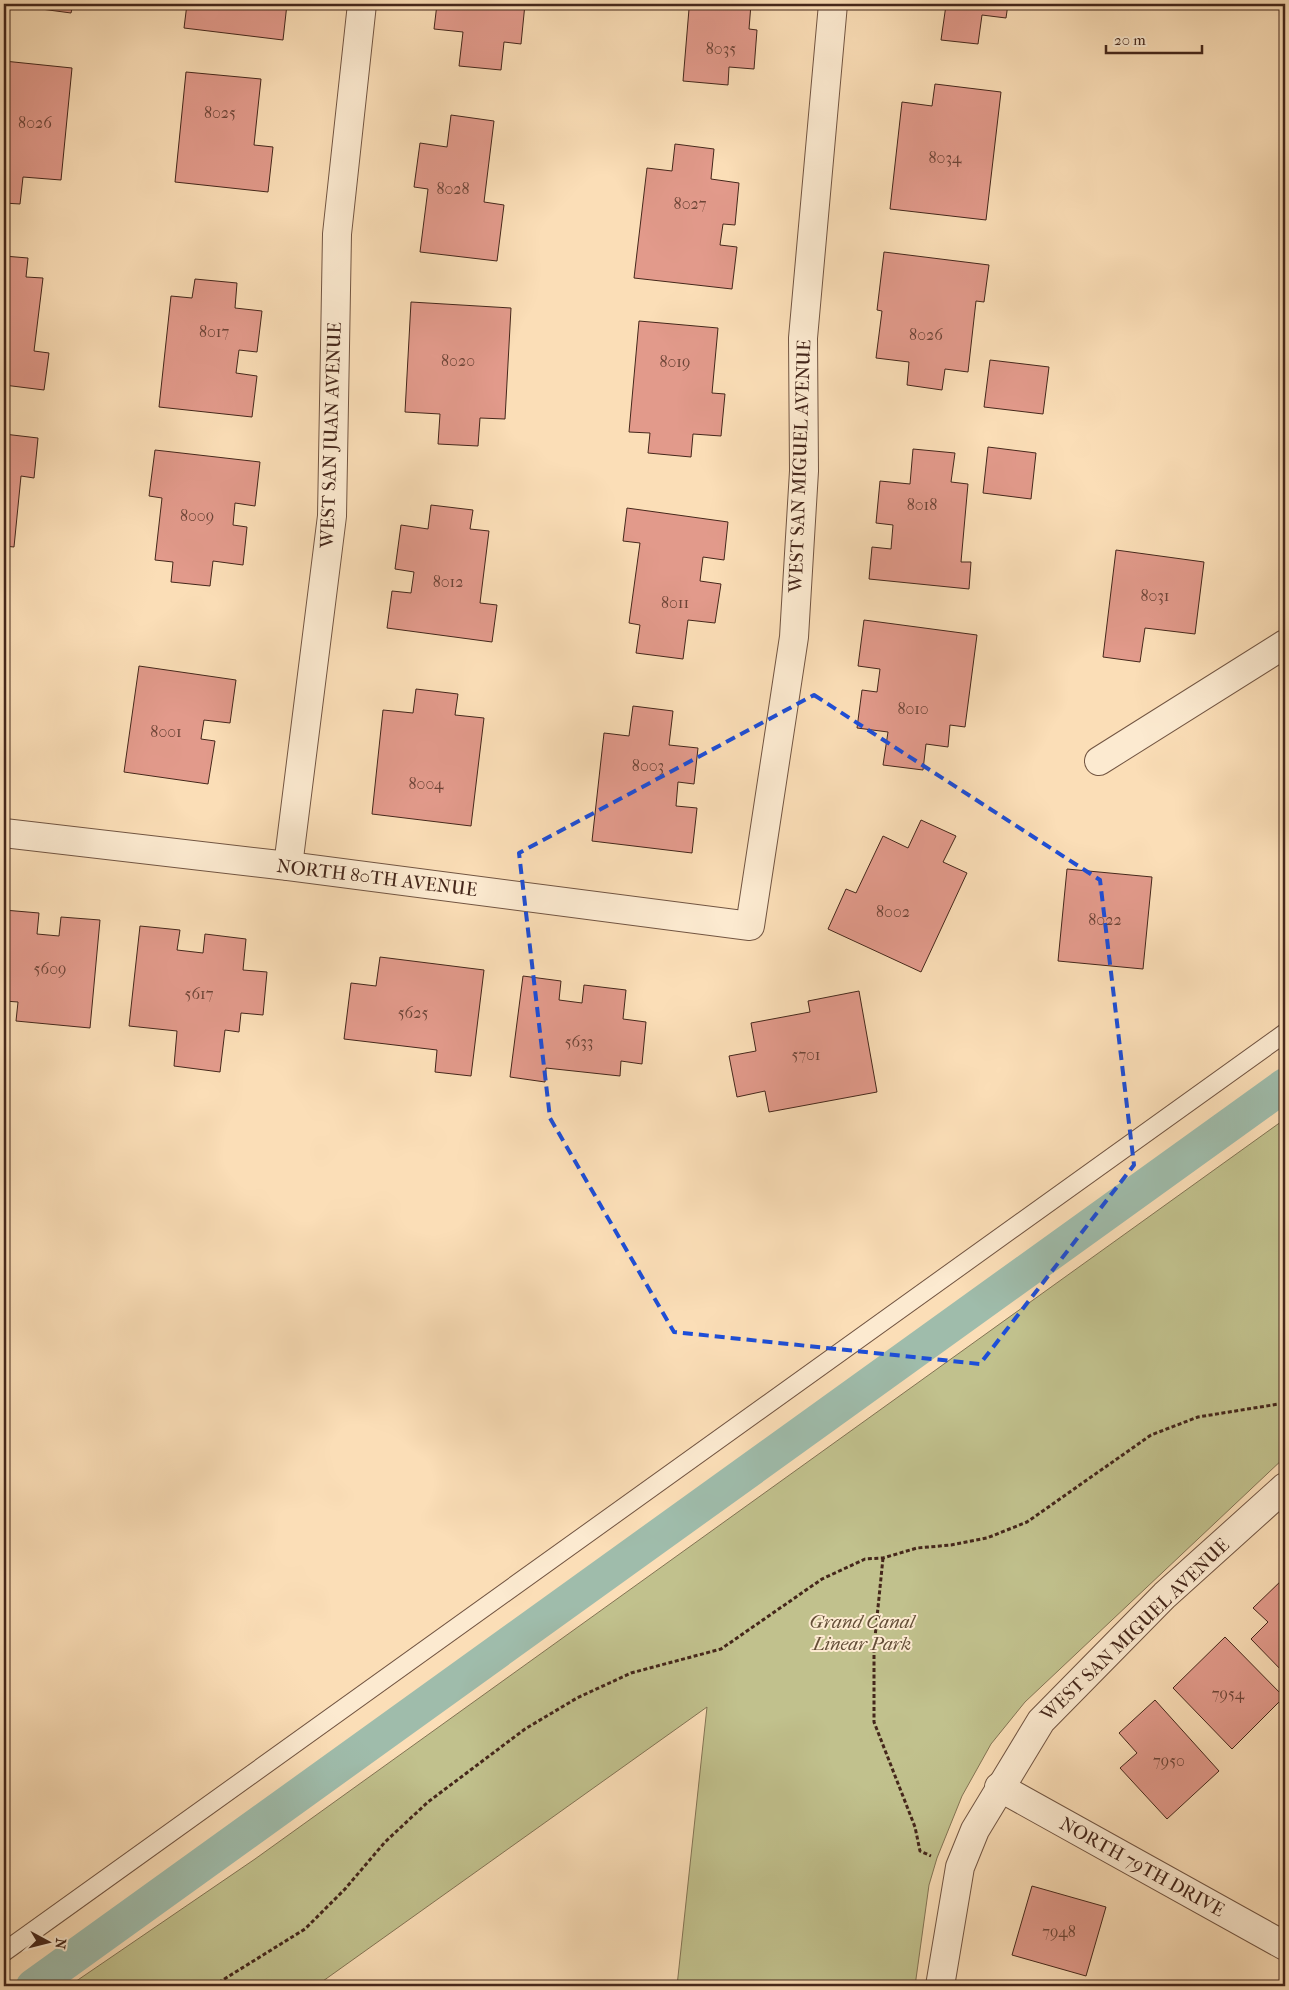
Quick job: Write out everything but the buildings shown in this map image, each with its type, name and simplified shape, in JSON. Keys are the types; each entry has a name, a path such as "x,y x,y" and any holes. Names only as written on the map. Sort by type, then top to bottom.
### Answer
{"street":[{"name":"WEST SAN JUAN AVENUE","path":"288,866 332,516 337,234 362,4"},
{"name":"WEST SAN MIGUEL AVENUE","path":"750,926 794,637 804,471 803,338 833,4"},
{"path":"1100,761 1285,644"},
{"name":"NORTH 80TH AVENUE","path":"4,833 288,866 750,926"},
{"name":"WEST SAN MIGUEL AVENUE","path":"940,1986 960,1867 975,1830 1040,1721 1165,1595 1285,1487"},
{"name":"NORTH 79TH DRIVE","path":"999,1787 1285,1946"}],"lane":[{"path":"4,1952 1285,1033"}],"path":[{"path":"213,1986 305,1929 386,1842 428,1802 525,1729 577,1698 631,1673 721,1649 822,1579 865,1560 883,1558 917,1548 951,1545 987,1538 1027,1522 1151,1435 1198,1417 1285,1403"},
{"path":"883,1558 874,1647 874,1722 914,1827 920,1851 960,1867"}],"highlighted area":[{"path":"814,695 1100,880 1134,1165 980,1364 674,1332 550,1118 519,853"}],"green space":[{"name":"Grand Canal Linear Park","path":"1285,1119 1285,1457 1025,1702 991,1744 962,1796 937,1858 929,1885 915,1986 677,1986 707,1707 316,1986 69,1986 255,1859"}],"waterway":[{"path":"33,1986 1285,1085"}]}
